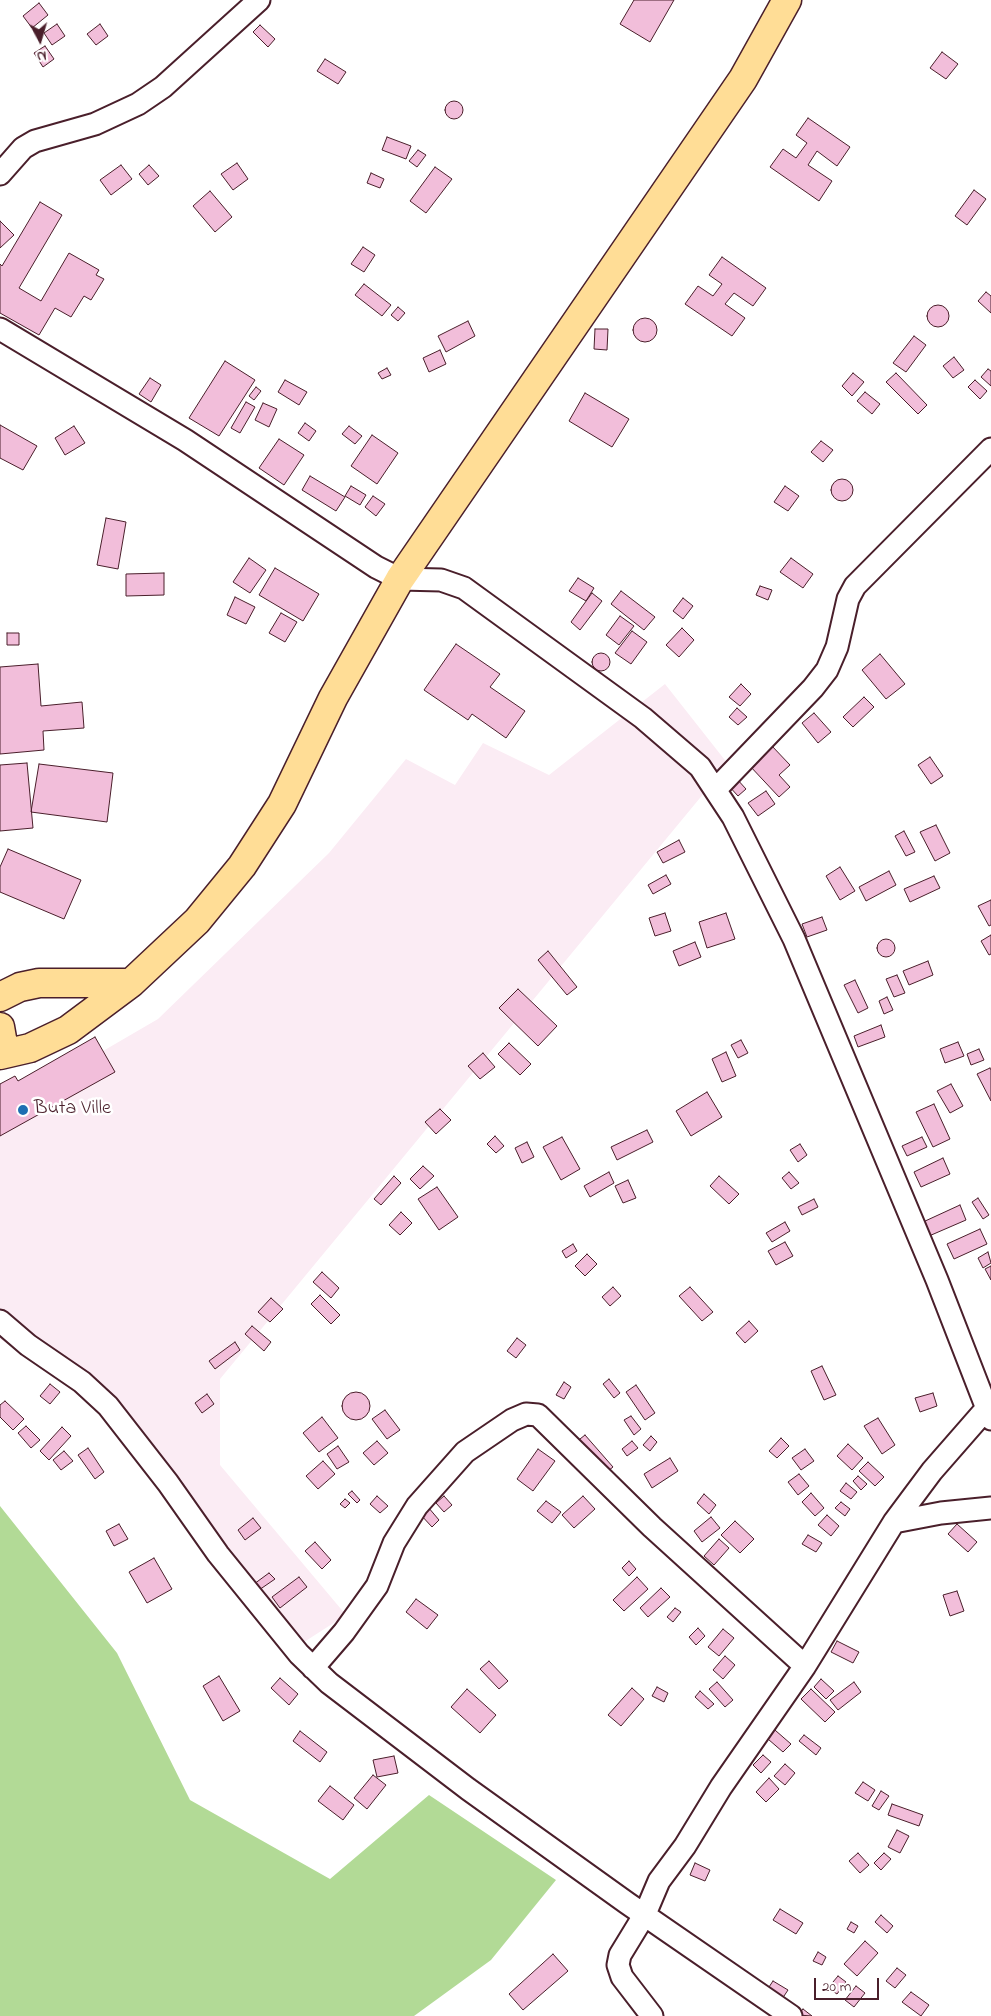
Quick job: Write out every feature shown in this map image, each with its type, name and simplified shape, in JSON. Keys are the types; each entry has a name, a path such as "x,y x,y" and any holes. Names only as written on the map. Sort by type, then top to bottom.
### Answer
{"main road":[{"path":"0,1055 30,1048 68,1030 131,983 196,921 242,866 282,804 333,698 400,579 743,79 787,0"},
{"path":"0,997 20,987 39,983 131,983"},
{"path":"0,1027 3,1044 0,1050"}],"street":[{"path":"0,174 23,148 36,140 95,124 138,104 164,87 259,0"},
{"path":"0,329 185,440 350,551 400,579 440,580 464,588 664,734 700,767 733,817 794,939 937,1280 989,1413 944,1457 894,1522 805,1666 722,1786 685,1846 658,1881 645,1914 620,1955 618,1965 622,1977 652,2016"},
{"path":"716,789 827,670 837,647 848,599 855,586 991,449"},
{"path":"0,1321 28,1345 82,1382 108,1406 168,1483 218,1554 313,1668 329,1683 468,1789 791,2016"},
{"path":"313,1668 344,1632 377,1586 394,1543 417,1506 465,1452 512,1420 526,1414 538,1416 652,1526 805,1666"},
{"path":"894,1522 941,1513 991,1508"}],"shaded area":[{"path":"665,684 728,764 220,1379 220,1465 346,1615 287,1653 96,1400 0,1339 0,1111 158,1019 329,853 406,759 455,785 483,743 549,775"}],"green space":[{"path":"0,1506 117,1653 190,1800 330,1879 429,1795 556,1880 491,1960 414,2016 0,2016"}],"building":[{"path":"634,0 674,0 650,42 620,24"},
{"path":"39,3 48,15 32,28 23,16"},
{"path":"57,24 65,36 52,45 44,33"},
{"path":"100,24 108,36 96,45 87,34"},
{"path":"260,25 275,39 268,47 253,32"},
{"path":"45,46 54,59 43,67 34,53"},
{"path":"942,52 958,64 946,79 930,68"},
{"path":"325,59 346,72 338,84 317,71"},
{"path":"454,101 460,104 463,110 460,116 454,119 448,116 445,110 448,104"},
{"path":"808,118 850,147 837,166 817,151 808,165 832,181 819,201 770,167 783,149 796,158 807,143 796,135"},
{"path":"387,137 411,146 406,159 382,150"},
{"path":"418,150 426,155 417,167 409,161"},
{"path":"237,163 248,179 233,190 221,174"},
{"path":"121,165 132,179 111,195 100,180"},
{"path":"149,165 159,176 148,185 139,174"},
{"path":"435,167 452,179 426,213 410,201"},
{"path":"371,173 384,179 380,188 367,183"},
{"path":"974,190 986,199 967,225 955,216"},
{"path":"210,191 232,217 215,232 193,206"},
{"path":"40,202 62,215 19,288 41,301 69,253 99,270 96,275 104,279 91,300 84,296 71,317 55,308 39,335 0,313 0,264 2,266"},
{"path":"0,221 14,235 0,248"},
{"path":"363,247 375,255 364,272 351,264"},
{"path":"722,257 766,288 753,306 734,293 725,304 745,318 732,336 685,304 698,286 713,296 722,284 709,275"},
{"path":"364,284 391,305 382,316 355,295"},
{"path":"986,292 991,296 991,313 978,301"},
{"path":"938,305 948,312 949,316 942,326 938,327 928,320 927,316 934,306"},
{"path":"398,307 405,313 398,321 391,315"},
{"path":"645,318 650,319 656,325 656,335 650,341 645,342 640,341 634,335 633,330 634,325 640,319"},
{"path":"468,321 475,336 446,352 438,336"},
{"path":"595,329 608,329 607,350 594,349"},
{"path":"914,336 926,345 906,372 893,363"},
{"path":"440,350 446,364 429,372 423,358"},
{"path":"954,357 964,370 953,378 943,366"},
{"path":"225,361 255,380 219,436 189,418"},
{"path":"387,368 391,375 382,379 378,373"},
{"path":"988,369 991,371 991,386 981,377"},
{"path":"853,373 864,382 852,396 842,386"},
{"path":"896,373 927,405 918,414 886,382"},
{"path":"150,378 161,385 151,402 139,394"},
{"path":"285,380 307,392 299,405 278,392"},
{"path":"975,380 987,391 980,399 968,387"},
{"path":"256,387 261,391 254,400 249,396"},
{"path":"865,392 880,404 872,414 857,401"},
{"path":"585,393 629,419 612,447 569,421"},
{"path":"246,402 255,407 240,433 231,428"},
{"path":"263,403 277,409 269,427 255,420"},
{"path":"305,423 316,431 309,441 298,433"},
{"path":"0,425 37,446 23,470 0,458"},
{"path":"74,426 85,443 65,455 55,438"},
{"path":"349,426 362,436 355,444 342,434"},
{"path":"372,435 398,453 377,484 351,466"},
{"path":"279,439 304,455 284,485 259,468"},
{"path":"821,441 833,450 823,462 811,452"},
{"path":"310,476 345,497 336,511 302,490"},
{"path":"842,479 850,482 853,490 850,498 842,501 834,498 831,490 834,482"},
{"path":"351,486 366,495 360,505 345,496"},
{"path":"785,486 799,496 788,511 774,502"},
{"path":"373,496 385,504 376,516 365,507"},
{"path":"106,518 126,522 118,569 97,565"},
{"path":"249,558 266,570 250,593 233,582"},
{"path":"791,558 813,574 803,588 780,572"},
{"path":"275,568 319,594 303,621 259,595"},
{"path":"164,573 164,595 126,596 126,574"},
{"path":"578,578 594,588 586,601 569,591"},
{"path":"760,586 772,590 768,600 756,595"},
{"path":"621,591 655,617 644,630 611,604"},
{"path":"592,593 602,601 580,630 571,622"},
{"path":"235,597 255,607 246,624 227,615"},
{"path":"683,598 693,606 683,619 673,611"},
{"path":"281,613 297,622 285,642 269,633"},
{"path":"620,616 634,626 619,645 606,635"},
{"path":"682,628 694,640 679,657 666,645"},
{"path":"632,631 647,642 631,664 615,653"},
{"path":"7,633 19,633 19,645 7,645"},
{"path":"456,644 500,674 490,687 525,711 506,738 472,714 468,720 424,690"},
{"path":"601,653 607,656 610,662 607,668 601,671 595,668 592,662 595,656"},
{"path":"880,654 905,684 886,699 862,670"},
{"path":"38,664 41,706 82,702 84,728 43,731 44,750 0,754 0,667"},
{"path":"741,684 751,694 740,706 729,697"},
{"path":"864,697 874,707 853,727 843,717"},
{"path":"737,708 747,717 738,725 729,717"},
{"path":"814,713 831,732 818,743 802,723"},
{"path":"771,745 790,765 779,775 790,787 779,797 749,765"},
{"path":"930,757 943,776 931,784 918,765"},
{"path":"27,763 33,828 0,831 0,765"},
{"path":"39,764 113,773 107,822 31,812"},
{"path":"736,778 746,789 738,796 728,785"},
{"path":"766,791 775,804 758,816 748,803"},
{"path":"936,825 950,853 935,861 920,832"},
{"path":"904,831 915,852 906,856 895,836"},
{"path":"679,840 685,852 663,863 657,852"},
{"path":"8,849 81,880 64,919 0,892 0,867"},
{"path":"840,867 855,891 840,900 826,876"},
{"path":"889,871 896,885 866,901 859,887"},
{"path":"666,875 671,884 653,894 648,885"},
{"path":"934,876 940,888 910,902 904,889"},
{"path":"991,900 991,925 989,926 978,906"},
{"path":"665,913 671,931 655,936 649,918"},
{"path":"726,913 735,939 707,948 699,922"},
{"path":"822,917 827,930 807,937 802,924"},
{"path":"991,935 991,954 989,955 981,941"},
{"path":"886,939 892,942 895,948 892,954 886,957 880,954 877,948 880,942"},
{"path":"695,942 701,957 679,966 673,951"},
{"path":"548,951 577,987 567,995 538,960"},
{"path":"928,961 933,975 909,985 903,971"},
{"path":"897,975 905,993 894,997 886,979"},
{"path":"855,980 868,1008 858,1013 844,985"},
{"path":"518,989 557,1026 538,1046 499,1008"},
{"path":"887,997 893,1010 884,1014 879,1001"},
{"path":"881,1025 885,1037 858,1047 854,1036"},
{"name":"Buta Ville","path":"95,1037 115,1072 0,1136 0,1084 15,1076 18,1081"},
{"path":"741,1040 748,1053 738,1058 731,1045"},
{"path":"958,1042 964,1056 945,1063 940,1049"},
{"path":"509,1043 531,1064 520,1075 498,1054"},
{"path":"979,1049 984,1060 971,1065 967,1054"},
{"path":"726,1052 736,1076 722,1082 712,1059"},
{"path":"483,1053 495,1067 480,1079 468,1066"},
{"path":"990,1068 991,1070 991,1101 977,1074"},
{"path":"951,1084 963,1106 950,1113 937,1091"},
{"path":"707,1092 722,1117 691,1136 676,1111"},
{"path":"934,1104 950,1139 933,1147 916,1112"},
{"path":"440,1109 451,1120 436,1134 425,1122"},
{"path":"647,1130 653,1142 617,1160 611,1147"},
{"path":"495,1136 504,1146 496,1153 487,1144"},
{"path":"562,1137 580,1169 561,1180 543,1147"},
{"path":"922,1137 927,1147 907,1156 902,1146"},
{"path":"527,1142 534,1157 522,1163 515,1148"},
{"path":"800,1144 807,1155 798,1162 790,1150"},
{"path":"943,1158 950,1174 921,1187 914,1172"},
{"path":"423,1166 434,1176 420,1189 410,1179"},
{"path":"609,1172 614,1183 590,1197 584,1186"},
{"path":"789,1172 799,1183 791,1189 782,1178"},
{"path":"394,1176 401,1183 381,1205 374,1199"},
{"path":"719,1176 739,1194 729,1204 710,1186"},
{"path":"628,1180 636,1198 623,1203 615,1186"},
{"path":"437,1187 458,1217 439,1230 418,1199"},
{"path":"978,1198 989,1215 983,1219 972,1202"},
{"path":"814,1199 818,1207 802,1215 798,1207"},
{"path":"960,1205 966,1220 929,1236 923,1222"},
{"path":"401,1212 412,1223 400,1235 389,1225"},
{"path":"785,1222 790,1231 772,1242 766,1233"},
{"path":"980,1229 987,1244 954,1259 947,1244"},
{"path":"785,1242 793,1256 776,1265 768,1251"},
{"path":"573,1244 577,1251 566,1258 562,1251"},
{"path":"988,1252 991,1263 983,1268 978,1258"},
{"path":"587,1254 597,1264 585,1276 575,1266"},
{"path":"991,1266 991,1280 985,1269"},
{"path":"322,1272 339,1288 331,1298 313,1282"},
{"path":"613,1287 621,1296 610,1306 602,1297"},
{"path":"690,1287 713,1312 702,1321 679,1296"},
{"path":"320,1295 340,1315 331,1324 311,1304"},
{"path":"271,1298 283,1309 270,1322 258,1312"},
{"path":"749,1321 758,1331 745,1343 736,1333"},
{"path":"252,1326 271,1342 264,1351 245,1334"},
{"path":"517,1338 526,1345 516,1358 507,1351"},
{"path":"235,1342 240,1350 215,1369 209,1361"},
{"path":"822,1366 836,1395 824,1400 811,1371"},
{"path":"609,1379 620,1393 614,1398 603,1384"},
{"path":"564,1382 571,1387 564,1399 556,1395"},
{"path":"50,1384 60,1392 50,1404 40,1396"},
{"path":"636,1385 655,1413 645,1420 626,1392"},
{"path":"356,1392 366,1396 370,1406 366,1416 356,1420 346,1416 342,1406 346,1396"},
{"path":"933,1393 937,1406 920,1412 915,1398"},
{"path":"207,1394 214,1404 202,1413 195,1403"},
{"path":"5,1401 24,1419 13,1430 0,1417 0,1405"},
{"path":"385,1410 400,1430 387,1439 372,1419"},
{"path":"631,1416 641,1429 634,1435 624,1420"},
{"path":"322,1417 338,1438 319,1452 303,1433"},
{"path":"878,1418 895,1445 882,1454 864,1426"},
{"path":"26,1426 40,1440 31,1448 18,1433"},
{"path":"62,1427 71,1436 49,1460 40,1451"},
{"path":"585,1435 613,1467 603,1475 575,1443"},
{"path":"651,1436 657,1442 650,1451 643,1445"},
{"path":"781,1438 789,1446 777,1458 769,1451"},
{"path":"377,1441 388,1453 374,1465 363,1453"},
{"path":"632,1441 638,1448 627,1456 622,1449"},
{"path":"848,1444 863,1458 852,1470 837,1456"},
{"path":"338,1446 349,1462 337,1469 327,1454"},
{"path":"88,1448 104,1472 95,1479 78,1455"},
{"path":"538,1449 555,1461 533,1491 517,1479"},
{"path":"805,1449 814,1461 801,1470 792,1458"},
{"path":"64,1451 73,1461 61,1470 53,1460"},
{"path":"670,1458 678,1471 652,1488 644,1474"},
{"path":"323,1461 335,1474 318,1489 306,1476"},
{"path":"868,1462 884,1477 875,1486 859,1471"},
{"path":"799,1474 809,1486 798,1495 788,1482"},
{"path":"858,1476 867,1484 861,1490 853,1481"},
{"path":"846,1483 857,1492 851,1499 840,1491"},
{"path":"352,1491 360,1500 357,1503 348,1494"},
{"path":"811,1493 824,1508 815,1516 802,1502"},
{"path":"704,1494 716,1505 709,1514 697,1503"},
{"path":"377,1496 388,1506 380,1513 370,1504"},
{"path":"444,1496 452,1505 444,1512 436,1503"},
{"path":"583,1496 595,1509 574,1528 562,1515"},
{"path":"345,1499 350,1503 345,1508 340,1504"},
{"path":"546,1501 561,1512 552,1523 537,1511"},
{"path":"841,1502 850,1509 845,1516 835,1508"},
{"path":"428,1507 439,1520 432,1527 420,1514"},
{"path":"827,1515 839,1526 831,1536 818,1525"},
{"path":"711,1517 720,1528 702,1542 694,1531"},
{"path":"253,1518 261,1528 245,1540 238,1530"},
{"path":"735,1521 754,1539 740,1553 721,1535"},
{"path":"119,1524 128,1539 114,1546 106,1531"},
{"path":"957,1524 977,1542 968,1552 948,1534"},
{"path":"808,1535 822,1543 816,1552 802,1544"},
{"path":"719,1539 729,1548 714,1565 704,1556"},
{"path":"315,1542 331,1560 322,1569 305,1551"},
{"path":"154,1558 172,1589 147,1603 129,1572"},
{"path":"629,1561 636,1569 629,1576 622,1568"},
{"path":"269,1573 275,1579 259,1590 254,1584"},
{"path":"299,1577 307,1587 280,1608 272,1597"},
{"path":"637,1577 648,1589 624,1611 613,1600"},
{"path":"661,1588 670,1597 648,1617 640,1608"},
{"path":"957,1591 964,1611 950,1616 943,1595"},
{"path":"416,1599 438,1615 427,1629 406,1612"},
{"path":"675,1608 681,1612 673,1622 667,1617"},
{"path":"698,1628 705,1636 696,1645 689,1637"},
{"path":"723,1629 734,1638 719,1656 708,1647"},
{"path":"837,1641 859,1652 853,1663 831,1652"},
{"path":"725,1656 735,1665 723,1679 713,1670"},
{"path":"489,1661 508,1681 499,1689 480,1669"},
{"path":"219,1676 240,1711 223,1721 203,1686"},
{"path":"280,1678 298,1694 289,1705 271,1688"},
{"path":"821,1679 834,1691 826,1699 814,1687"},
{"path":"717,1682 733,1700 725,1707 709,1689"},
{"path":"854,1682 861,1692 838,1710 830,1700"},
{"path":"657,1687 668,1693 664,1702 652,1696"},
{"path":"632,1688 644,1699 621,1726 608,1715"},
{"path":"467,1689 496,1715 480,1733 451,1707"},
{"path":"811,1689 835,1712 825,1722 801,1699"},
{"path":"700,1691 714,1704 708,1709 695,1697"},
{"path":"768,1724 791,1744 783,1752 761,1733"},
{"path":"300,1731 327,1752 320,1762 293,1741"},
{"path":"804,1735 821,1748 816,1755 799,1741"},
{"path":"763,1755 771,1762 761,1773 753,1765"},
{"path":"394,1756 398,1773 377,1777 373,1760"},
{"path":"785,1764 795,1773 785,1785 774,1776"},
{"path":"373,1775 386,1785 367,1809 354,1798"},
{"path":"769,1778 779,1789 766,1802 756,1792"},
{"path":"863,1782 875,1790 868,1801 855,1793"},
{"path":"330,1786 354,1805 343,1820 318,1801"},
{"path":"881,1791 889,1796 879,1810 872,1806"},
{"path":"892,1804 923,1815 919,1826 888,1815"},
{"path":"897,1830 909,1836 900,1853 888,1847"},
{"path":"858,1853 869,1865 860,1873 849,1861"},
{"path":"884,1853 891,1859 881,1870 874,1863"},
{"path":"695,1863 710,1870 705,1881 690,1875"},
{"path":"780,1909 803,1923 796,1934 773,1920"},
{"path":"881,1915 893,1926 887,1933 875,1922"},
{"path":"851,1922 858,1926 854,1933 847,1929"},
{"path":"865,1941 878,1953 857,1976 844,1964"},
{"path":"818,1952 826,1957 822,1965 813,1961"},
{"path":"553,1954 568,1971 523,2010 509,1994"},
{"path":"897,1968 906,1975 895,1988 886,1981"},
{"path":"838,1976 846,1982 837,1994 828,1988"},
{"path":"773,1981 788,1990 782,1999 767,1990"},
{"path":"856,1986 865,1993 854,2007 845,2000"},
{"path":"911,1992 929,2005 921,2016 902,2002"},
{"path":"803,2009 812,2016 798,2015"}],"place":[{"name":"Buta Ville","path":"23,1110"}]}
